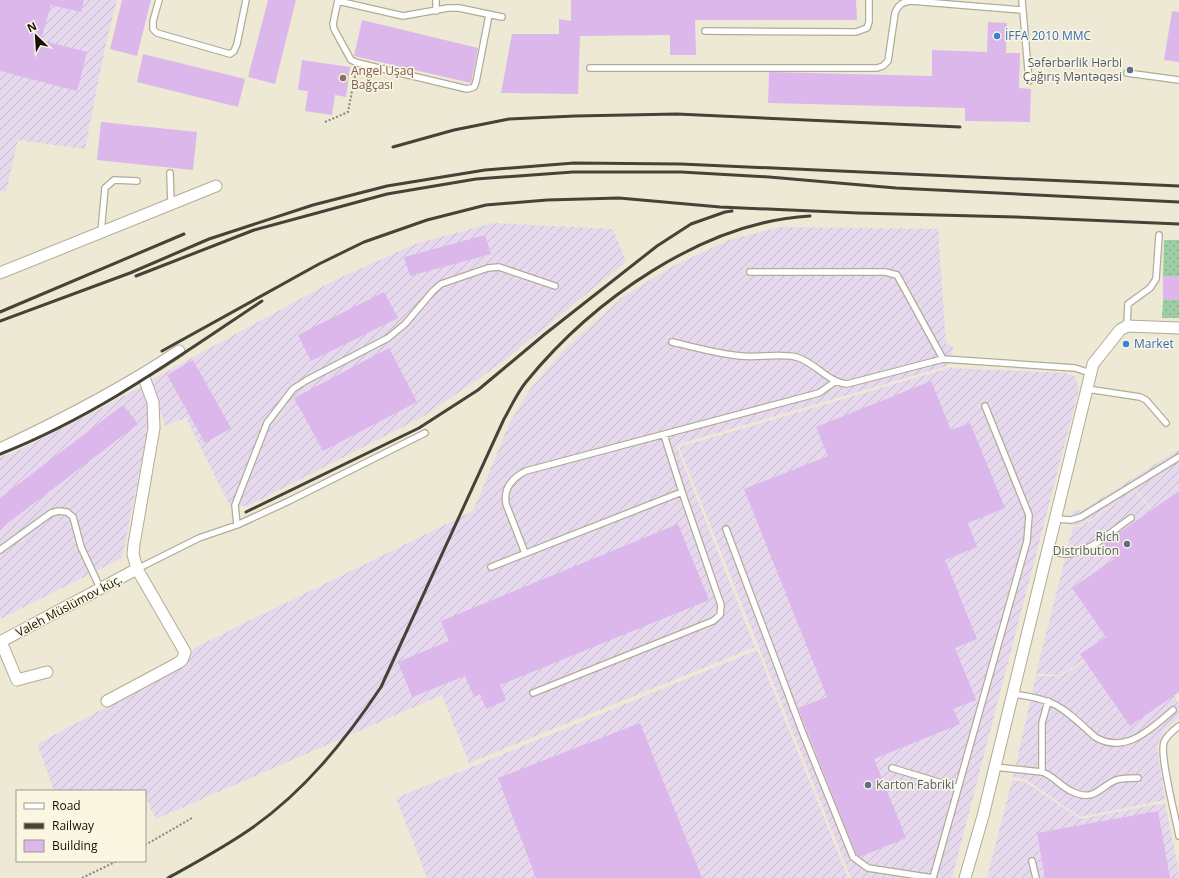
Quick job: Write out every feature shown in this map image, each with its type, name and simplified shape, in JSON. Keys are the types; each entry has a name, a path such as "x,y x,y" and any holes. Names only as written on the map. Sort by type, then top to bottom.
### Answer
{"street":[{"path":"0,273 216,186"},
{"path":"965,878 994,767 1090,373 1097,357 1120,330 1126,326 1179,328"},
{"path":"0,449 100,399 143,375 179,351"},
{"path":"107,701 178,663 184,656 184,648 137,569 133,554 152,443 154,421 153,402 143,375"},
{"name":"Valeh Müslümov küç.","path":"0,642 101,590 137,569"},
{"path":"0,642 17,680 47,672"}],"lane":[{"path":"159,0 152,29 157,33 230,54 234,51 237,44 246,0"},
{"path":"489,15 476,82 474,87 471,89 358,63 351,60 334,29 333,24 338,0 403,16 459,8 502,18"},
{"path":"436,0 436,11"},
{"path":"705,31 856,32 867,28 869,0"},
{"path":"1022,0 1029,81"},
{"path":"590,68 877,68 883,66 888,61 895,13 897,7 903,1 1022,10"},
{"path":"1127,73 1179,80"},
{"path":"170,173 171,204"},
{"path":"101,232 105,188 114,180 137,181"},
{"path":"1126,326 1128,304 1150,288 1156,279 1159,235"},
{"path":"237,524 235,505 267,424 293,389 307,380 388,338 406,324 432,291 441,284 488,268 499,267 555,286"},
{"path":"750,272 885,272 897,275 943,359"},
{"path":"672,342 739,356 782,355 798,357 836,381 847,384 943,359 1075,368 1090,373"},
{"path":"525,553 504,496 507,487 516,476 526,471 819,393 836,381"},
{"path":"1086,389 1140,397 1146,400 1166,423"},
{"path":"726,529 802,731 853,857 868,868 933,878 1027,541 1029,529 1029,515 985,406"},
{"path":"137,569 199,538 237,524 289,501 425,433"},
{"path":"533,693 712,621 720,615 721,605 664,435"},
{"path":"1055,519 1071,520 1081,517 1179,457"},
{"path":"491,567 682,492"},
{"path":"0,550 51,513 59,511 67,512 73,517 81,547 101,590"},
{"path":"1047,550 1066,554 1077,553 1086,549 1131,518"},
{"path":"1012,694 1048,700 1059,706 1095,737 1102,741 1111,743 1120,743 1144,735 1173,710"},
{"path":"1042,772 1042,723 1048,700"},
{"path":"1179,726 1164,742 1164,757 1176,805 1179,836"},
{"path":"994,767 1042,772 1049,775 1071,792 1085,795 1095,795 1118,779 1138,778"},
{"path":"892,768 958,788"},
{"path":"1032,861 1036,878"}],"path":[{"path":"325,122 348,112 358,63"},
{"path":"146,844 192,818"},
{"path":"82,878 115,862"}],"shaded area":[{"path":"0,0 117,0 106,43 85,149 18,140 6,192 0,191"},
{"path":"493,223 613,229 626,262 497,366 424,416 248,506 230,506 186,418 165,426 151,380 335,280 415,244"},
{"path":"779,227 938,229 946,343 954,348 947,366 676,445 755,647 469,763 442,695 156,819 146,798 146,790 54,790 37,744 187,664 194,648 473,511 510,422 531,388 565,349 623,297 671,267 729,240"},
{"name":"Karton Fabriki","path":"949,368 1066,373 1075,377 1079,389 952,878 851,878 679,447"},
{"path":"142,386 151,416 122,558 0,619 0,457 15,452"},
{"path":"1179,449 1179,552 1152,510 1136,490 1081,525 1070,525 1073,510 1081,511"},
{"path":"1135,491 1151,510 1179,555 1179,588 1081,654 1084,660 1060,675 1036,674 1073,527 1082,526"},
{"path":"757,650 848,878 427,878 396,798"},
{"path":"1085,661 1174,695 1179,704 1179,718 1165,729 1157,746 1165,800 1080,817 1025,779 1013,777 1036,676 1061,676"},
{"path":"1012,780 1025,782 1080,819 1165,803 1179,878 987,878"}],"green space":[{"path":"1164,240 1179,240 1179,276 1163,276"},
{"path":"1163,300 1179,300 1179,318 1162,318"}],"building":[{"path":"0,0 84,0 81,12 51,5 41,40 87,52 77,91 0,71"},
{"path":"122,0 151,0 137,56 110,49"},
{"path":"268,0 296,0 275,84 248,77"},
{"path":"571,0 856,0 857,20 695,20 696,55 670,55 670,35 580,36 578,94 501,93 512,34 559,34 559,19 571,21"},
{"path":"1172,11 1179,12 1179,62 1164,60"},
{"path":"362,20 478,48 471,83 354,56"},
{"path":"988,22 1007,23 1006,53 1020,53 1019,88 1031,89 1030,122 965,121 965,108 768,103 769,72 932,76 932,50 987,52"},
{"path":"143,54 245,79 238,107 137,82"},
{"path":"302,60 350,67 346,97 335,95 332,115 305,111 308,91 298,90"},
{"path":"101,122 197,132 193,170 97,160"},
{"path":"485,235 491,254 410,276 404,257"},
{"path":"1163,276 1179,276 1179,300 1163,300"},
{"path":"384,292 398,318 311,361 298,335"},
{"path":"389,348 417,402 323,451 294,398"},
{"path":"193,360 231,428 205,443 167,375"},
{"path":"931,381 951,430 970,423 1005,508 968,523 977,547 945,560 977,639 955,648 976,700 953,709 960,724 874,759 906,838 860,857 856,854 798,708 827,697 744,489 828,456 816,427"},
{"path":"123,405 138,424 0,529 0,498"},
{"path":"1179,491 1179,692 1130,726 1080,654 1106,637 1072,588 1114,559 1104,543"},
{"path":"678,524 709,600 500,685 506,700 486,709 480,694 474,697 465,676 412,697 398,662 449,641 441,621"},
{"path":"640,723 702,878 536,878 498,778"},
{"path":"1158,811 1170,878 1045,878 1037,833"}],"railway":[{"path":"393,147 454,130 509,119 575,116 677,114 960,127"},
{"path":"0,321 130,273 209,239 313,205 387,186 485,170 574,163 681,164 1179,186"},
{"path":"136,276 254,230 387,194 476,179 573,172 681,172 769,177 896,188 1179,202"},
{"path":"162,351 319,264 364,242 427,220 486,205 547,200 619,198 720,207 1179,224"},
{"path":"246,512 419,428 478,390 545,334 657,246 691,224 732,211"},
{"path":"168,878 229,843 269,815 305,783 353,727 381,687 504,419 523,386 553,352 583,323 616,295 652,271 690,250 729,233 769,222 810,216"},
{"path":"0,312 184,234"},
{"path":"0,454 69,422 135,385 262,301"}],"place":[{"name":"İFFA 2010 MMC","path":"997,36"},
{"name":"Səfərbərlik Hərbi Çağırış Məntəqəsi","path":"1130,70"},
{"name":"Angel Uşaq Bağçası","path":"343,78"},
{"name":"Market","path":"1126,344"},
{"name":"Rich Distribution","path":"1127,544"},
{"name":"Karton Fabriki","path":"868,785"}]}
